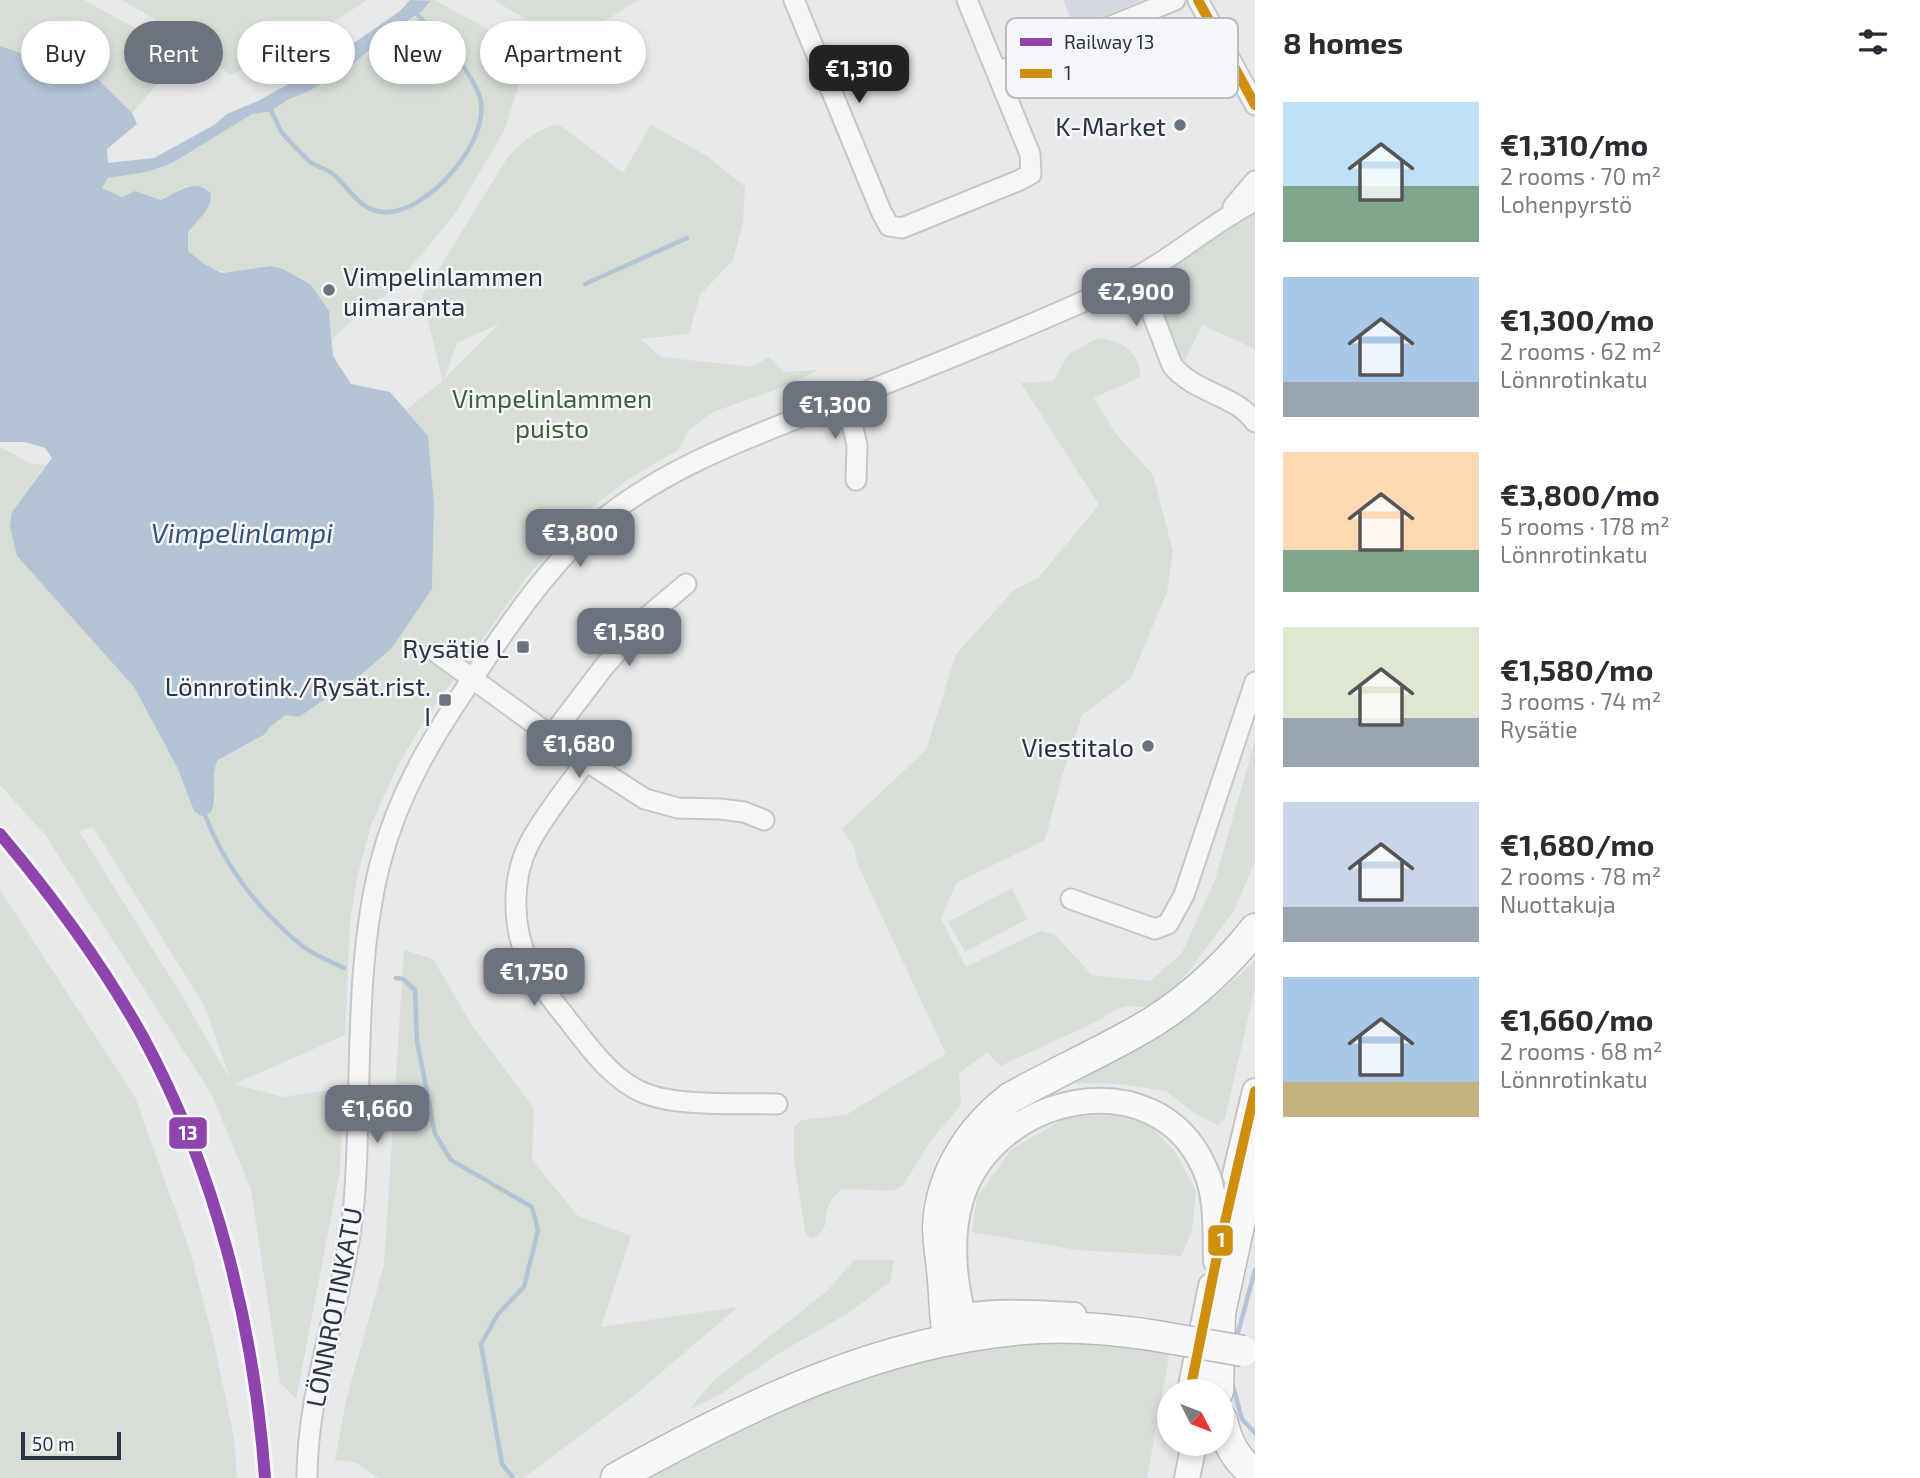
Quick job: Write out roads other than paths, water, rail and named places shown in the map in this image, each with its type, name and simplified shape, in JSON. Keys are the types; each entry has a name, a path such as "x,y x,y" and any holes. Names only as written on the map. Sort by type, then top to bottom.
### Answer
{"highway":[{"path":"956,1328 939,1226 945,1193 958,1153 993,1111 1010,1098 1135,1033 1166,1013 1224,965 1255,929"},
{"path":"1218,1379 1220,1313 1255,1151"},
{"path":"615,1478 775,1396 956,1328 1159,1329 1250,1346"},
{"path":"1234,1453 1255,1474"}],"main road":[{"path":"1192,1379 1255,1091"},
{"path":"956,1328 956,1240 962,1198 972,1177 981,1161 1008,1133 1033,1116 1066,1104 1090,1101 1131,1104 1162,1117 1182,1133 1198,1153 1211,1186 1216,1261"},
{"path":"1206,1379 1220,1313"},
{"path":"1173,1478 1178,1456"},
{"path":"1187,1478 1192,1456"}],"street":[{"path":"794,0 881,211 890,226 902,228 1031,174 1030,154 1008,98"},
{"path":"967,0 1006,92"},
{"path":"1131,18 1175,0"},
{"path":"1198,0 1208,18"},
{"path":"998,72 1006,69"},
{"path":"1238,69 1255,105"},
{"name":"LÖNNROTINKATU","path":"1227,215 1255,181"},
{"name":"LÖNNROTINKATU","path":"307,1478 312,1414 344,1276 351,1232 356,1182 367,939 379,867 398,805 445,716 473,677 564,556 596,524 635,495 675,471 1045,318 1138,276 1227,215 1255,201"},
{"path":"1138,276 1172,365 1188,382 1238,407 1255,422"},
{"path":"846,399 857,445 856,480"},
{"path":"552,735 630,637 648,617 686,584"},
{"path":"437,653 628,789 662,805 678,808 720,808 744,812 764,820"},
{"path":"1071,899 1155,929 1168,924 1184,895 1255,682"},
{"path":"586,761 528,846 519,878 516,917 522,947 538,981 610,1070 626,1084 645,1094 690,1101 777,1104"}],"water":[{"name":"Vimpelinlampi","path":"410,0 430,1 422,11 407,21 386,21"},
{"name":"Vimpelinlampi","path":"369,33 369,50 355,62 355,42"},
{"name":"Vimpelinlampi","path":"0,46 21,53 21,84 103,84 132,113 137,124 107,149 108,163 154,158 214,125 227,114 289,84 321,84 271,111 252,114 172,163 147,172 108,178 102,188 122,197 135,191 161,200 180,190 199,186 211,193 210,203 188,232 188,251 204,264 222,273 271,266 283,269 311,285 329,311 333,356 351,384 390,392 428,436 434,504 432,589 392,648 363,673 299,717 285,715 264,735 218,760 214,773 213,806 211,812 201,816 194,811 178,769 134,687 17,556 10,527 12,512 52,458 45,448 25,442 0,442"}],"waterway":[{"path":"271,111 283,134 307,159 333,174 367,207 382,212 400,210 437,188 468,150 478,130 481,110 478,92 465,70 415,12"},
{"path":"585,284 687,238"},
{"path":"205,815 222,852 257,902 306,949 344,968"},
{"path":"396,978 403,979 415,990 417,1041 435,1134 451,1160 532,1207 538,1230 524,1287 498,1314 481,1344 502,1464 513,1478"},
{"path":"1236,1340 1255,1270"},
{"path":"1234,1389 1242,1419 1255,1433"}],"rail line":[{"name":"13","path":"0,834 58,907 111,984 143,1037 169,1088 191,1141 211,1196 241,1307 252,1364 265,1478"}],"place":[{"name":"K-Market","path":"1180,125"},
{"name":"Vimpelinlammen uimaranta","path":"329,290"},
{"name":"Rysätie L","path":"523,647"},
{"name":"Lönnrotink./Rysät.rist. I","path":"445,700"},
{"name":"Viestitalo","path":"1148,746"}],"park label":[{"name":"Vimpelinlammen puisto","path":"552,412"}]}
